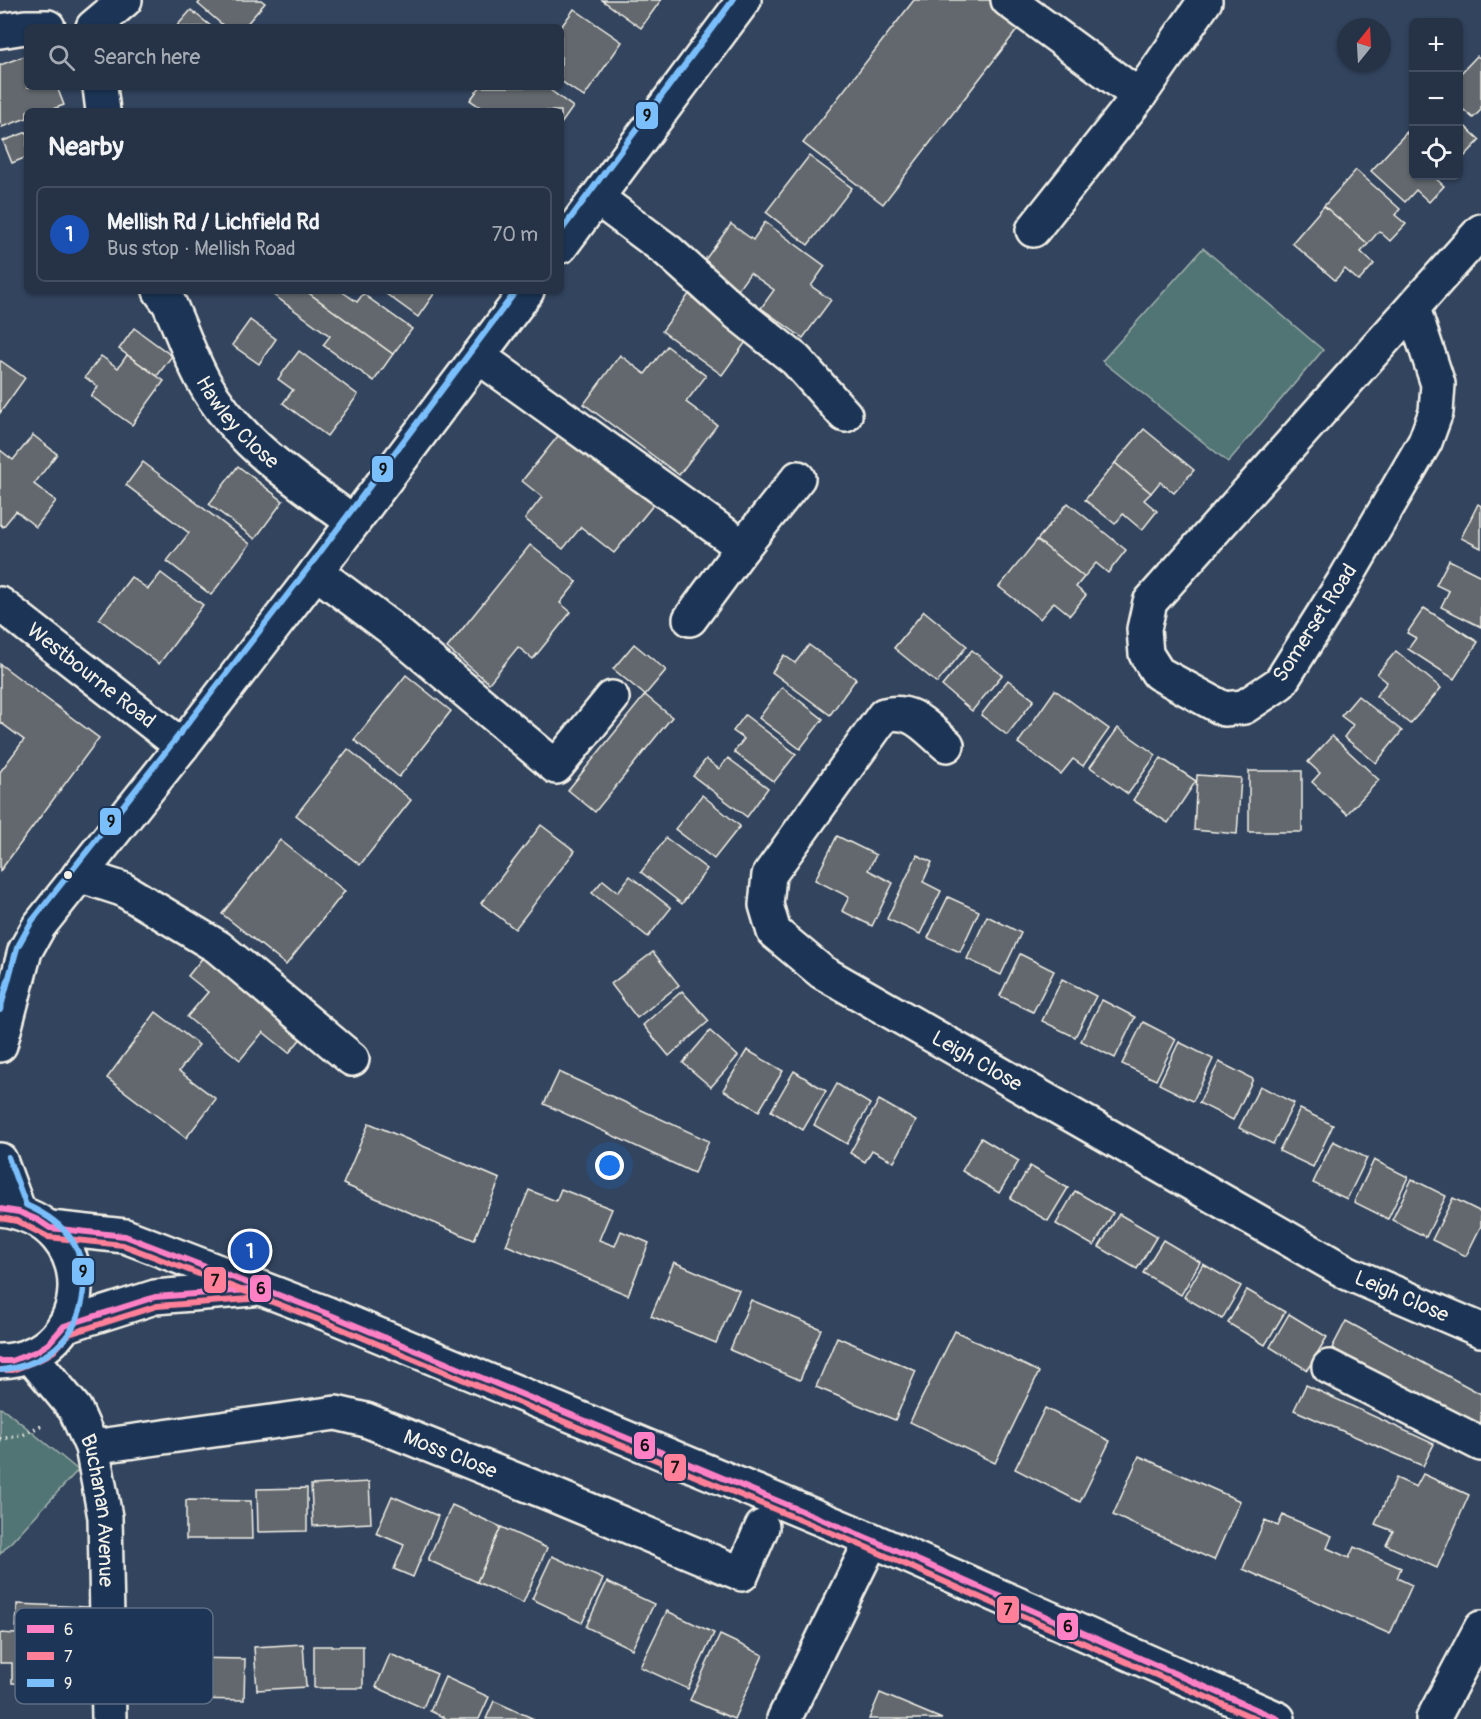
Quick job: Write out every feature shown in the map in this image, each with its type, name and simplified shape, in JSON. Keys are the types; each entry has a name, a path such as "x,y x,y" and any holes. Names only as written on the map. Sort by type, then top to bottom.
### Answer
{"main road":[{"path":"97,24 125,0"},
{"path":"564,242 744,0"},
{"path":"1008,0 1139,96"},
{"path":"1033,230 1139,96 1206,1"},
{"path":"100,90 103,108"},
{"path":"597,198 668,250 736,313 796,360 845,415"},
{"name":"Somerset Road","path":"1413,308 1438,384 1436,412 1425,442 1343,583 1280,683 1244,707 1224,709 1158,673 1146,654 1144,628 1150,602 1481,231"},
{"name":"Hawley Close","path":"162,294 169,303 204,382 228,418 263,455 353,522"},
{"path":"0,1045 25,951 39,926 316,572 525,294"},
{"path":"478,356 743,548"},
{"path":"690,619 798,478"},
{"path":"316,572 392,630 556,767 612,698"},
{"name":"Westbourne Road","path":"0,604 182,746"},
{"name":"Leigh Close","path":"947,745 910,714 897,712 884,715 769,875 766,905 774,932 822,972 1348,1273 1481,1330"},
{"path":"79,875 122,889 218,947 351,1059"},
{"path":"0,1160 10,1210 38,1220 50,1228 66,1250 72,1264 75,1281 72,1308 64,1326 48,1344 15,1358"},
{"path":"50,1228 125,1236 328,1314 872,1540 1278,1719"},
{"path":"64,1326 155,1297 260,1289"},
{"name":"Buchanan Avenue","path":"15,1358 75,1409 92,1447 105,1516 107,1608"},
{"path":"1329,1367 1481,1444"},
{"name":"Moss Close","path":"92,1447 336,1413 366,1420 399,1433 742,1574 762,1527"},
{"path":"784,1719 872,1540"},
{"path":"1433,1719 1481,1628"},
{"name":"Buchanan Avenue","path":"109,1704 109,1719"}],"path":[{"path":"0,1439 22,1435 75,1409"}],"green space":[{"path":"1203,248 1323,350 1228,462 1102,361"},
{"path":"0,1408 78,1470 0,1554"}],"building":[{"path":"201,0 261,0 265,3 247,24 221,24 198,4"},
{"path":"602,0 661,0 641,28"},
{"path":"914,0 996,0 1024,21 883,204 803,143"},
{"path":"574,9 622,42 584,97 564,83 563,24"},
{"path":"191,10 208,24 179,24"},
{"path":"24,56 24,90 58,90 64,105 56,108 24,108 24,119 2,127 0,65"},
{"path":"1477,56 1481,59 1481,110 1473,118 1463,109 1463,71"},
{"path":"478,90 550,90 573,107 564,120 564,108 482,108 470,100"},
{"path":"1463,125 1480,140 1463,158"},
{"path":"24,133 24,158 12,163 3,141"},
{"path":"1406,133 1409,136 1409,180 1437,180 1444,186 1429,202 1416,190 1405,202 1371,171"},
{"path":"809,156 852,188 808,245 766,212"},
{"path":"1356,170 1400,209 1395,215 1406,224 1390,241 1379,231 1368,244 1324,206"},
{"path":"1324,206 1368,244 1361,252 1374,264 1359,281 1345,269 1335,280 1292,243"},
{"path":"765,222 825,266 811,286 831,300 803,338 761,308 774,290 750,273 737,291 702,264 731,224 753,240"},
{"path":"692,290 751,335 722,375 662,331"},
{"path":"272,294 310,294 393,354 374,381 323,345 330,336"},
{"path":"310,294 345,294 357,302 363,294 412,329 393,354"},
{"path":"386,294 434,294 418,317"},
{"path":"250,320 276,339 259,364 232,345"},
{"path":"134,328 172,356 157,376 119,349"},
{"path":"667,346 706,376 686,402 717,425 679,475 584,404 620,355 645,374"},
{"path":"299,351 358,395 327,436 283,403 293,390 278,379"},
{"path":"127,355 164,381 132,425 91,396 98,387 85,377 101,356 118,368"},
{"path":"0,362 25,378 0,413"},
{"path":"1144,429 1194,470 1174,493 1160,482 1151,493 1115,463"},
{"path":"562,431 654,504 614,553 581,527 563,549 525,519 542,497 522,481"},
{"path":"33,435 57,454 34,484 56,501 36,527 16,511 3,527 0,524 0,450 13,460"},
{"path":"143,462 250,544 211,595 167,561 189,533 126,485"},
{"path":"1115,463 1151,493 1144,500 1157,511 1142,530 1123,514 1115,524 1085,500"},
{"path":"238,466 283,501 255,539 209,504"},
{"path":"1068,503 1126,550 1108,573 1096,563 1084,577 1037,540"},
{"path":"1478,504 1481,506 1481,548 1461,538"},
{"path":"1037,540 1084,577 1076,587 1086,595 1070,615 1054,602 1040,619 999,587"},
{"path":"530,545 577,582 560,603 571,612 533,659 518,647 489,683 447,648"},
{"path":"1449,560 1481,576 1481,627 1441,607 1449,591 1436,585"},
{"path":"161,573 203,605 159,664 99,619 131,577 148,589"},
{"path":"1424,608 1478,642 1454,679 1408,649 1416,638 1407,633"},
{"path":"924,611 967,646 937,683 894,648"},
{"path":"634,644 666,670 645,695 613,669"},
{"path":"809,645 856,679 830,715 772,672 784,655 795,663"},
{"path":"972,650 1002,675 972,711 942,686"},
{"path":"1396,651 1441,688 1410,724 1376,696 1387,682 1377,674"},
{"path":"0,664 99,738 0,871 0,772 24,740 0,722"},
{"path":"406,675 451,711 399,777 354,740"},
{"path":"1008,680 1034,700 1007,735 981,715"},
{"path":"782,687 823,719 800,749 759,718"},
{"path":"1055,690 1109,729 1083,766 1073,759 1061,774 1018,743"},
{"path":"645,695 672,717 595,812 568,790"},
{"path":"1358,696 1402,731 1376,763 1344,737 1353,725 1341,716"},
{"path":"745,715 796,754 774,782 734,752 744,739 733,731"},
{"path":"1118,728 1156,755 1128,794 1090,767"},
{"path":"1332,736 1379,780 1347,814 1312,782 1320,773 1308,762"},
{"path":"348,749 411,800 360,865 296,815"},
{"path":"728,758 768,788 747,817 693,776 706,759 719,769"},
{"path":"1161,758 1196,781 1168,823 1133,800"},
{"path":"1249,771 1302,771 1302,832 1249,832"},
{"path":"1197,775 1241,778 1237,834 1194,830"},
{"path":"702,795 740,826 714,859 675,829"},
{"path":"541,825 575,851 515,929 481,903"},
{"path":"837,836 876,855 868,870 893,883 872,926 842,911 849,897 815,880"},
{"path":"666,838 707,869 682,904 641,872"},
{"path":"280,840 345,891 286,965 222,914"},
{"path":"917,855 932,862 923,882 941,891 920,934 887,919"},
{"path":"630,876 671,908 648,937 592,893 603,880 618,892"},
{"path":"948,897 979,911 960,952 928,938"},
{"path":"987,916 1021,933 1001,975 967,959"},
{"path":"212,946 312,1025 289,1053 263,1032 240,1060 187,1017 208,992 188,976"},
{"path":"653,952 679,985 637,1018 611,984"},
{"path":"1020,954 1054,971 1033,1012 1000,996"},
{"path":"1062,979 1096,996 1075,1037 1042,1021"},
{"path":"682,991 709,1021 669,1056 643,1025"},
{"path":"1102,1000 1135,1017 1115,1058 1081,1041"},
{"path":"156,1012 199,1045 179,1071 216,1099 186,1138 107,1078"},
{"path":"1143,1022 1176,1039 1156,1080 1122,1064"},
{"path":"710,1031 738,1056 711,1087 683,1063"},
{"path":"1179,1042 1213,1059 1193,1101 1159,1084"},
{"path":"747,1050 783,1071 759,1111 723,1090"},
{"path":"1219,1062 1253,1079 1233,1120 1199,1103"},
{"path":"794,1071 826,1091 803,1130 771,1111"},
{"path":"559,1072 709,1141 694,1173 544,1104"},
{"path":"837,1084 870,1104 847,1144 814,1125"},
{"path":"1260,1086 1294,1103 1273,1144 1239,1128"},
{"path":"879,1100 916,1121 894,1162 872,1150 865,1162 850,1153"},
{"path":"1300,1109 1333,1125 1313,1167 1279,1151"},
{"path":"369,1123 500,1179 474,1240 343,1184"},
{"path":"981,1138 1019,1161 999,1193 962,1171"},
{"path":"1333,1141 1367,1158 1347,1199 1313,1183"},
{"path":"1374,1160 1408,1177 1388,1219 1354,1202"},
{"path":"1030,1166 1068,1188 1048,1221 1010,1199"},
{"path":"1412,1179 1446,1196 1426,1237 1392,1220"},
{"path":"561,1189 612,1209 599,1240 615,1246 621,1231 649,1243 628,1295 506,1245 529,1190 556,1201"},
{"path":"1075,1191 1113,1213 1094,1246 1056,1224"},
{"path":"1453,1198 1481,1212 1481,1226 1466,1256 1432,1240"},
{"path":"1119,1214 1157,1236 1137,1269 1099,1247"},
{"path":"1163,1240 1200,1262 1181,1295 1143,1273"},
{"path":"674,1262 739,1290 716,1343 651,1316"},
{"path":"1203,1264 1241,1286 1222,1319 1184,1297"},
{"path":"1247,1290 1285,1312 1265,1345 1228,1323"},
{"path":"751,1300 821,1329 800,1380 730,1350"},
{"path":"1289,1314 1327,1337 1307,1370 1270,1347"},
{"path":"1346,1321 1481,1394 1481,1421 1478,1426 1332,1348"},
{"path":"955,1331 1039,1372 995,1463 910,1422"},
{"path":"837,1337 916,1371 895,1420 816,1387"},
{"path":"1306,1385 1434,1444 1423,1466 1294,1410"},
{"path":"1045,1408 1110,1441 1080,1502 1015,1469"},
{"path":"1139,1456 1240,1501 1214,1560 1113,1515"},
{"path":"1423,1474 1469,1495 1437,1568 1386,1545 1393,1531 1375,1524 1396,1478 1416,1487"},
{"path":"369,1482 371,1523 313,1526 311,1485"},
{"path":"307,1488 307,1531 258,1532 257,1489"},
{"path":"392,1496 438,1516 413,1577 394,1569 404,1545 376,1533"},
{"path":"186,1500 251,1501 252,1539 186,1539"},
{"path":"452,1505 501,1527 477,1582 428,1560"},
{"path":"1283,1515 1332,1536 1327,1548 1349,1558 1354,1547 1401,1568 1397,1578 1412,1585 1390,1634 1243,1569 1265,1520 1278,1526"},
{"path":"501,1527 547,1548 523,1603 477,1582"},
{"path":"552,1556 603,1579 582,1623 532,1599"},
{"path":"607,1582 654,1604 632,1649 586,1627"},
{"path":"17,1604 87,1607 87,1608 17,1608"},
{"path":"667,1611 714,1633 688,1689 640,1667"},
{"path":"0,1633 15,1634 15,1683 12,1683 12,1663 0,1663"},
{"path":"720,1635 763,1655 734,1719 690,1700"},
{"path":"303,1644 306,1687 257,1690 254,1647"},
{"path":"314,1646 363,1646 363,1688 314,1688"},
{"path":"390,1654 437,1674 423,1708 376,1687"},
{"path":"213,1658 245,1659 244,1700 213,1699"},
{"path":"445,1677 489,1697 479,1719 447,1719 430,1711"},
{"path":"880,1693 942,1719 869,1719"},
{"path":"494,1701 534,1719 486,1719"}],"transit line":[{"name":"9","path":"564,227 733,0"},
{"name":"9","path":"0,1010 17,948 32,921 309,567 514,294"},
{"name":"9","path":"2,1370 38,1360 61,1343 78,1317 84,1287 83,1271 73,1242 52,1220 26,1205 8,1157"},
{"name":"6","path":"0,1209 19,1212 50,1228 125,1236 328,1314 872,1540 1278,1719"},
{"name":"7","path":"0,1218 17,1221 48,1237 123,1245 325,1322 868,1548 1256,1719"},
{"name":"6","path":"0,1361 11,1361 37,1351 48,1344 64,1326 155,1297 248,1290"},
{"name":"7","path":"0,1370 13,1370 41,1359 54,1351 69,1334 157,1306 249,1299"}],"place":[{"name":"Mellish Rd / Lichfield Rd","path":"250,1251"}]}
